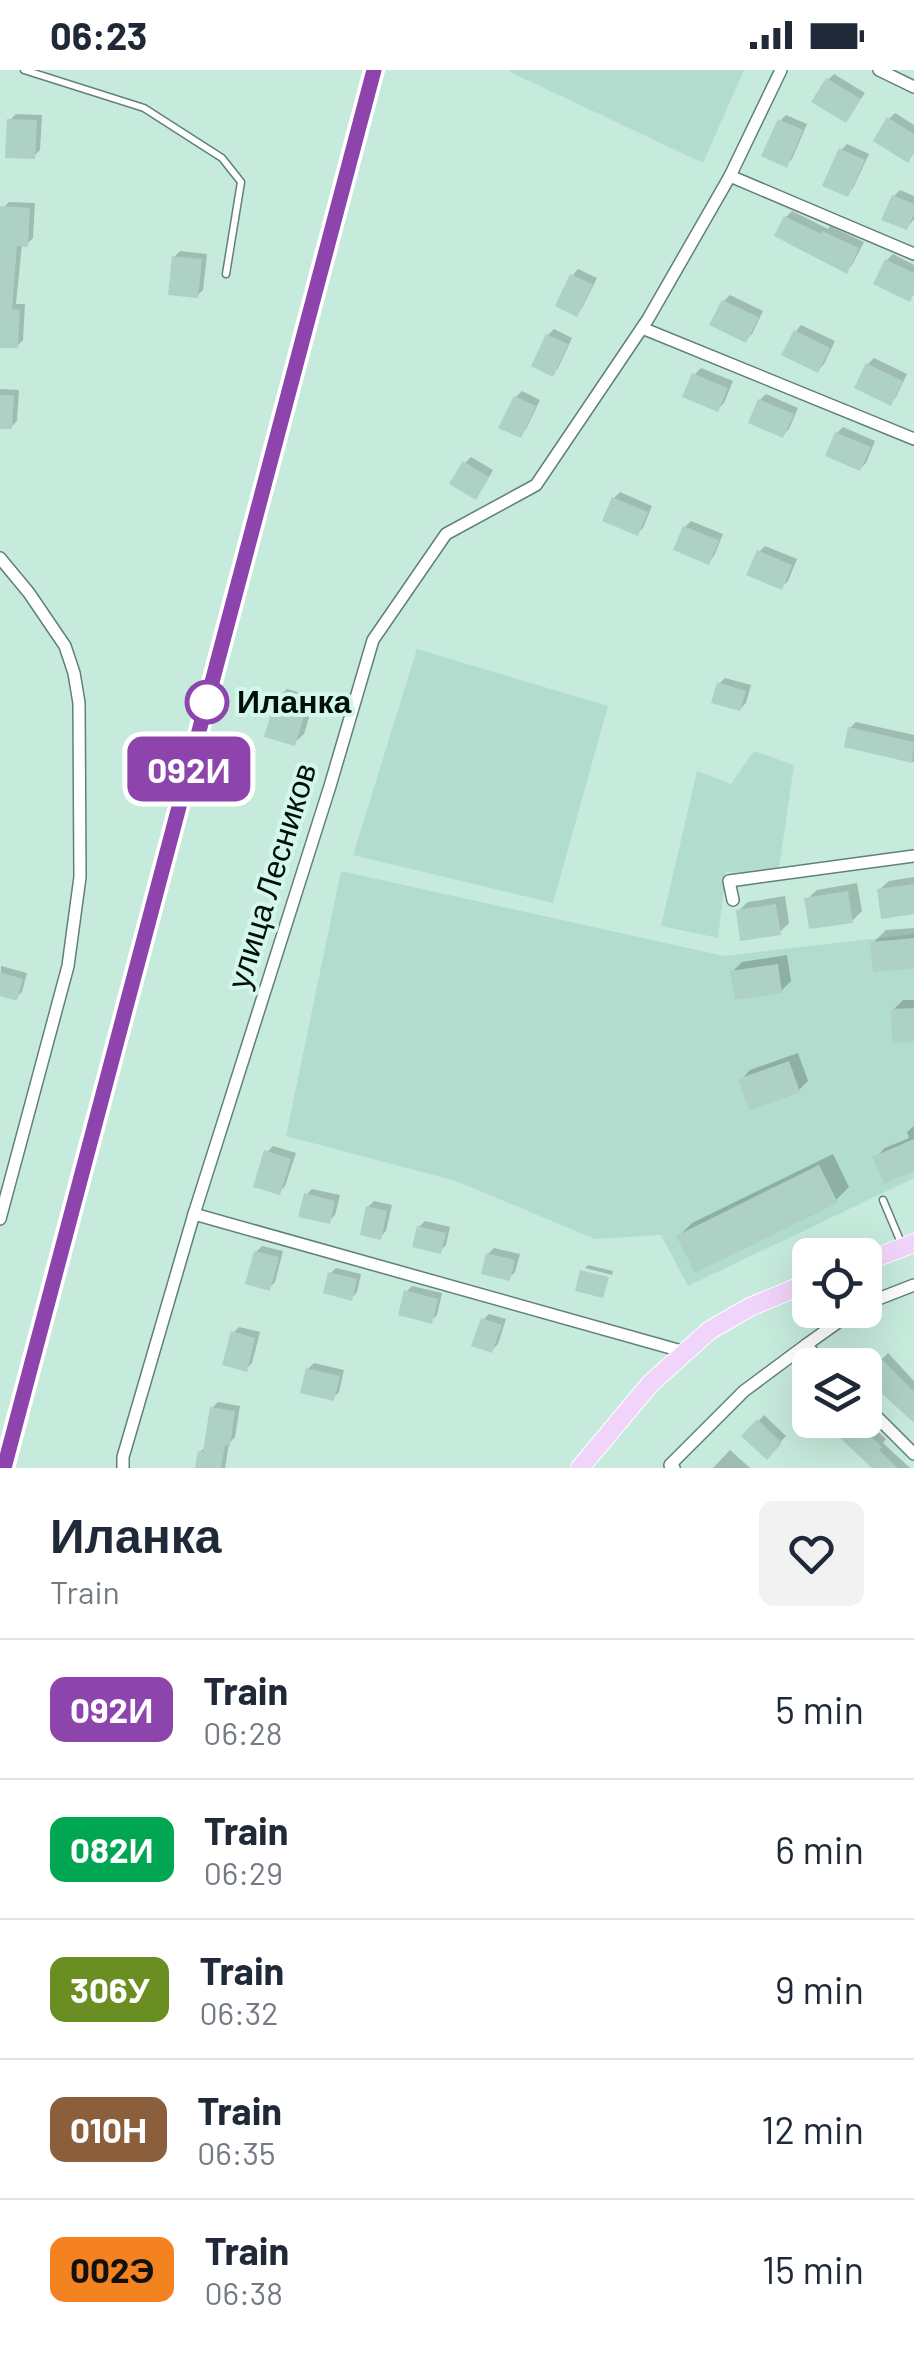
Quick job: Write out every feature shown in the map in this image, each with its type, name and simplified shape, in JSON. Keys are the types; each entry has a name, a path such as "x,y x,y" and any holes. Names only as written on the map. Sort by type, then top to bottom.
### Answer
{"main road":[{"path":"882,1256 908,1246"},
{"path":"580,1468 650,1384 710,1330 792,1290"}],"street":[{"name":"улица Лесников","path":"123,1468 194,1214 373,640 446,534 536,484 642,328 730,176 781,70"},
{"path":"880,70 914,87"},
{"path":"730,176 914,254"},
{"path":"642,328 914,440"},
{"path":"0,558 30,593 64,646 74,673 78,703 80,877 68,966 0,1219"},
{"path":"733,900 729,882 914,856"},
{"path":"194,1214 685,1352"},
{"path":"882,1297 914,1285"},
{"path":"674,1468 670,1465 744,1391 830,1328"},
{"path":"806,1345 809,1348"},
{"path":"882,1422 914,1454"}],"lane":[{"path":"24,70 144,108 222,158 242,182 226,274"},
{"path":"884,1200 908,1246"}],"shaded area":[{"path":"511,70 744,70 703,163"},
{"path":"417,649 608,706 553,903 353,855"},
{"path":"754,751 794,765 778,875 726,872 718,938 661,926 697,771 731,784"},
{"path":"341,871 724,956 914,934 914,1178 688,1286 661,1235 595,1239 456,1181 286,1136"}],"building":[{"path":"826,78 861,99 846,123 811,102"},
{"path":"887,117 914,134 914,153 908,163 873,141"},
{"path":"7,119 37,120 35,159 5,158"},
{"path":"778,119 803,130 787,168 761,156"},
{"path":"839,148 865,160 848,197 822,186"},
{"path":"892,195 914,204 907,230 881,220"},
{"path":"0,206 30,208 28,247 17,246 12,309 20,310 18,348 0,348"},
{"path":"784,216 859,248 847,274 774,236"},
{"path":"172,256 202,259 198,298 168,295"},
{"path":"885,259 914,273 910,302 873,284"},
{"path":"570,274 593,284 577,317 555,306"},
{"path":"722,300 759,317 746,343 709,325"},
{"path":"794,330 830,348 818,373 781,355"},
{"path":"546,334 568,344 553,377 531,366"},
{"path":"866,363 903,381 891,406 854,388"},
{"path":"692,373 728,388 718,412 682,397"},
{"path":"0,395 14,395 12,429 0,429"},
{"path":"514,396 536,406 521,438 498,428"},
{"path":"758,399 794,414 783,438 748,423"},
{"path":"835,432 871,447 860,471 825,456"},
{"path":"463,461 489,477 476,500 449,484"},
{"path":"612,497 648,512 638,536 602,521"},
{"path":"683,526 719,540 709,565 673,550"},
{"path":"757,550 792,565 782,590 746,575"},
{"path":"717,682 746,691 740,711 711,703"},
{"name":"Иланка","path":"276,697 307,706 295,746 264,737"},
{"path":"848,727 914,742 912,763 844,747"},
{"path":"914,884 914,914 881,919 877,889"},
{"path":"848,891 853,923 809,929 804,898"},
{"path":"776,904 781,935 740,941 736,910"},
{"path":"914,938 914,969 873,972 870,942"},
{"path":"778,964 782,993 735,1000 730,971"},
{"path":"0,972 23,979 17,1001 0,996"},
{"path":"914,1008 914,1042 892,1043 891,1009"},
{"path":"789,1061 800,1092 749,1111 738,1079"},
{"path":"914,1139 914,1171 884,1184 872,1157"},
{"path":"264,1150 291,1159 280,1195 253,1187"},
{"path":"819,1165 838,1203 695,1273 676,1236"},
{"path":"304,1193 335,1201 330,1224 298,1217"},
{"path":"366,1206 387,1211 381,1240 360,1235"},
{"path":"417,1226 446,1233 441,1254 412,1247"},
{"path":"254,1251 279,1257 270,1291 245,1284"},
{"path":"486,1253 515,1260 510,1281 481,1274"},
{"path":"580,1270 609,1277 603,1298 575,1291"},
{"path":"328,1272 357,1279 352,1301 323,1293"},
{"path":"404,1290 438,1299 432,1324 398,1315"},
{"path":"481,1318 502,1325 492,1353 471,1346"},
{"path":"231,1331 255,1338 247,1372 222,1365"},
{"path":"882,1359 914,1392 914,1423 882,1394"},
{"path":"306,1368 340,1376 334,1401 300,1393"},
{"path":"210,1407 235,1411 230,1446 225,1445 221,1468 195,1468 198,1451 203,1452"},
{"path":"757,1419 782,1443 767,1460 741,1436"},
{"path":"840,1438 872,1438 898,1468 872,1468"}],"railway":[{"path":"4,1468 374,70"}],"train":[{"name":"092И","path":"4,1468 374,70"}],"place":[{"name":"Иланка","path":"207,702"}]}
